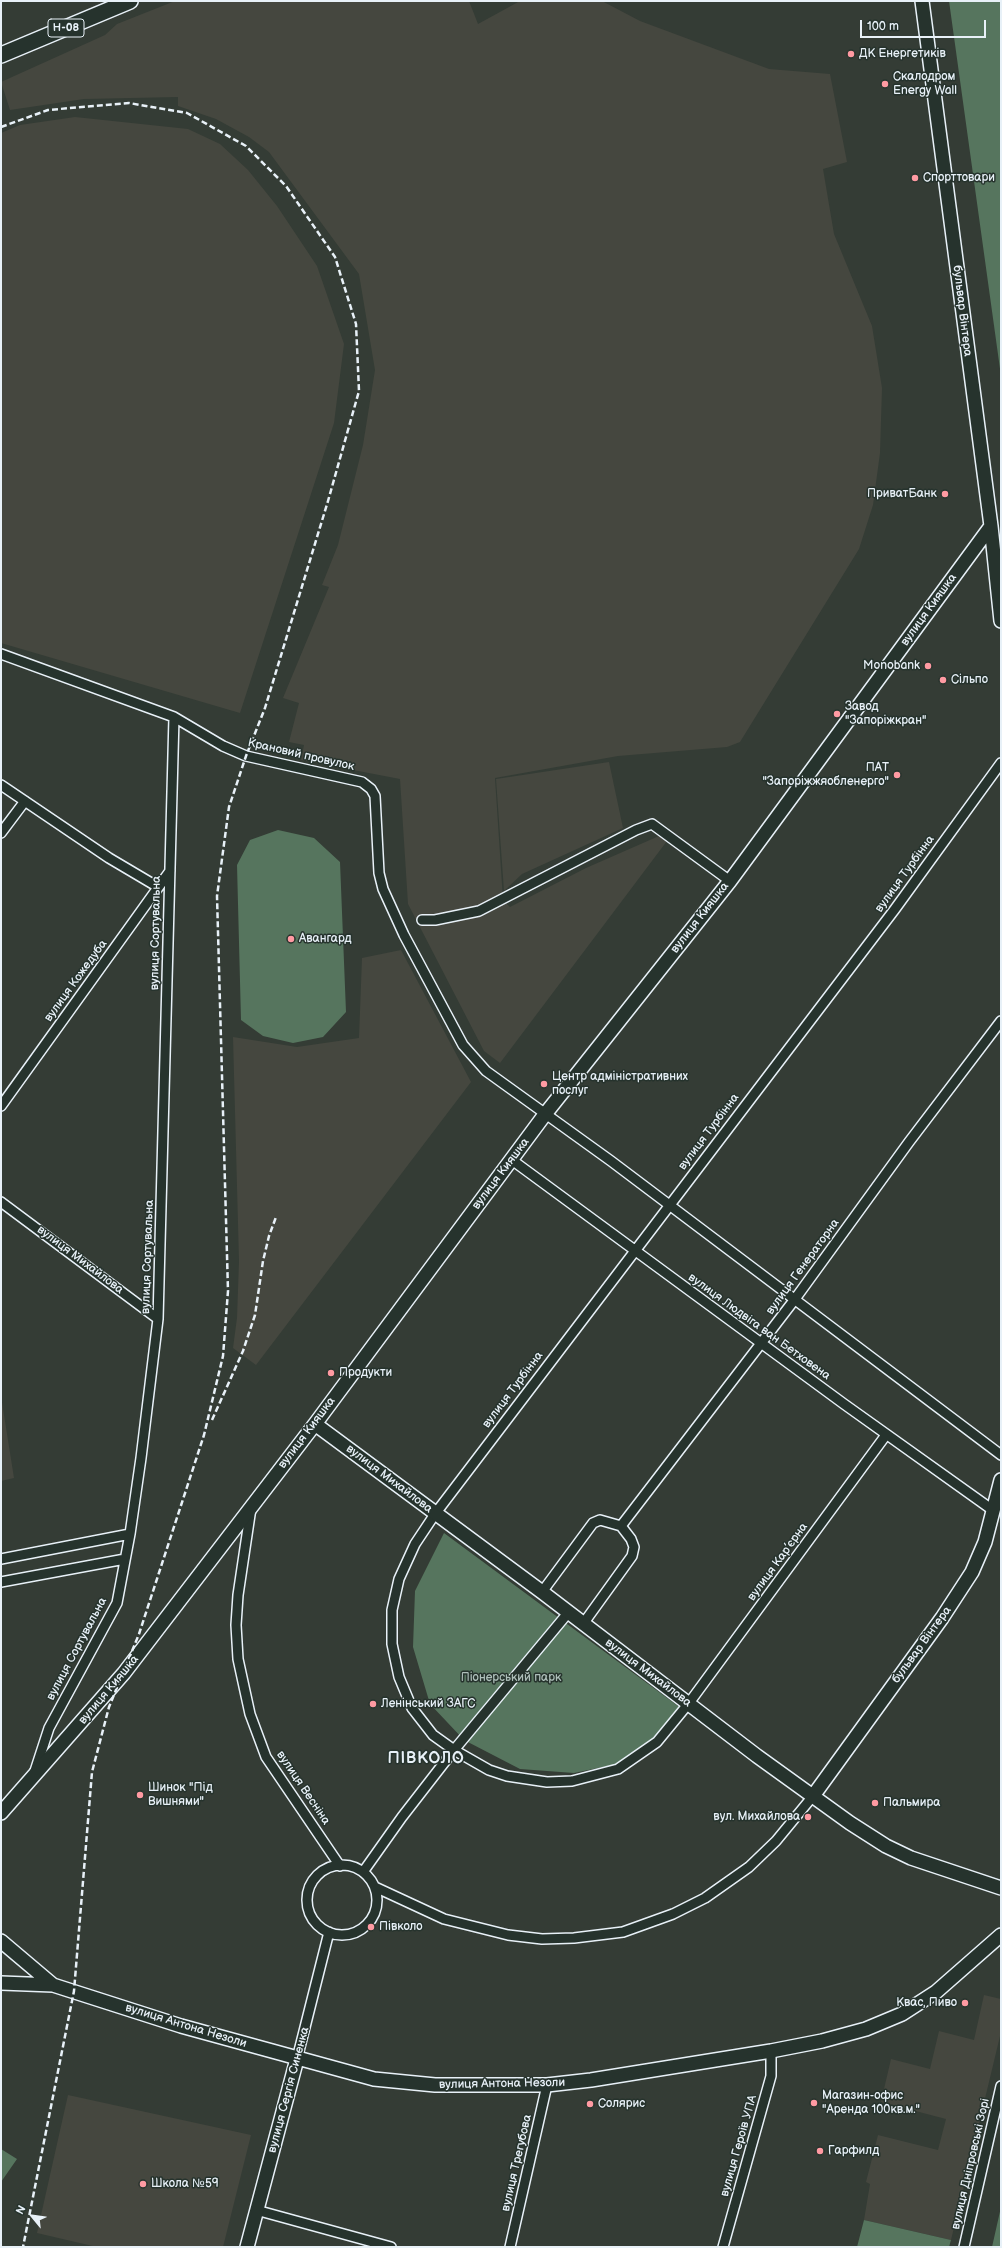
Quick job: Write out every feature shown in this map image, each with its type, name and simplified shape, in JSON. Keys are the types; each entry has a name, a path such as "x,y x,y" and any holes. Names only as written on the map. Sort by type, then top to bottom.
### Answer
{"main road":[{"name":"Н-08","path":"1,55 130,1"}],"street":[{"name":"бульвар Вінтера","path":"922,1 991,526 1001,621"},
{"name":"вулиця Кияшка","path":"1,1813 124,1673 315,1424 546,1113 730,881 991,526"},
{"name":"Крановий провулок","path":"1,654 174,717 223,746 246,756 362,782 371,789 375,796 379,873 383,889 404,934 463,1045 486,1071 546,1113"},
{"name":"вулиця Сортувальна","path":"34,1775 49,1728 117,1603 130,1534 158,1319 174,717"},
{"name":"вулиця Турбінна","path":"454,1750 434,1735 412,1708 399,1677 392,1644 392,1610 399,1579 415,1544 434,1514 895,909 1001,763"},
{"path":"1,785 109,858 158,887"},
{"path":"1,833 25,800"},
{"path":"422,920 435,920 479,911 636,830 652,824 730,881"},
{"name":"вулиця Кожедуба","path":"1,1106 170,871"},
{"name":"вулиця Генераторна","path":"621,1526 795,1299 904,1148 1001,1021"},
{"path":"546,1113 1001,1455"},
{"name":"вулиця Людвіга ван Бетховена","path":"512,1160 886,1435 994,1511"},
{"name":"вулиця Михайлова","path":"1,1202 158,1319"},
{"name":"вулиця Михайлова","path":"315,1424 850,1823 904,1855 933,1867 1001,1888"},
{"name":"вулиця Кар’єрна","path":"454,1750 489,1770 507,1776 541,1781 572,1782 618,1769 639,1756 657,1742 689,1703 886,1435"},
{"name":"бульвар Вінтера","path":"813,1796 942,1618 972,1572 985,1542 1001,1480"},
{"name":"вулиця Весніна","path":"251,1507 236,1625 238,1659 250,1714 266,1757 340,1866"},
{"path":"542,1592 593,1522 600,1520 621,1526 631,1538 634,1547 632,1556 583,1624"},
{"path":"1,1559 130,1534"},
{"path":"1,1582 126,1559"},
{"path":"363,1872 402,1817 454,1750 568,1613"},
{"path":"375,1887 376,1908 366,1925 348,1934 330,1932 320,1927 308,1908 310,1886 316,1877 324,1870 340,1866 354,1867 363,1872 375,1887 444,1919 508,1935 542,1938 574,1938 623,1932 673,1914 705,1898 749,1867 776,1841 813,1796"},
{"name":"вулиця Сергія Синенка","path":"247,2247 298,2059 330,1932"},
{"name":"вулиця Антона Незоли","path":"54,1984 181,2026 374,2079 435,2085 547,2085 599,2079 771,2051 830,2039 866,2029 902,2014 936,1992 1001,1935"},
{"path":"1,1941 54,1984"},
{"path":"1,1983 54,1984"},
{"name":"вулиця Героїв УПА","path":"723,2247 771,2076 771,2051"},
{"name":"вулиця Трегубова","path":"510,2247 547,2085"},
{"name":"вулиця Дніпровські Зорі","path":"964,2247 1001,2086"},
{"path":"256,2210 391,2247"}],"shaded area":[{"path":"175,1 469,1 478,24 520,1 602,1 640,21 769,69 830,74 847,162 823,169 834,234 872,326 882,388 880,453 873,505 859,549 740,742 727,747 618,756 495,778 503,900 510,907 586,868 659,836 667,841 500,1063 484,1051 408,904 400,779 301,760 304,745 289,742 299,703 283,698 329,587 322,585 338,545 363,445 375,370 359,274 269,152 249,137 216,119 178,106 178,97 84,99 10,110 1,82 105,35 117,24"},
{"path":"75,117 188,129 220,144 248,170 277,206 317,266 344,344 334,423 240,713 1,643 1,133 20,125"},
{"path":"609,762 623,828 522,874 504,891 496,779"},
{"path":"401,950 471,1082 256,1365 233,1348 237,1318 239,1261 233,1037 297,1047 359,1038 362,958"},
{"path":"1,1396 14,1478 1,1481"},
{"path":"984,1995 1001,1999 1001,2032 951,2240 864,2220 870,2184 866,2182 878,2135 938,2150 946,2119 881,2102 891,2059 930,2069 939,2031 974,2040"},
{"name":"Школа №59","path":"68,2095 251,2135 223,2247 97,2247 37,2233"}],"green space":[{"path":"949,1 1001,1 1001,376"},
{"name":"Авангард","path":"278,830 314,838 340,862 346,1012 323,1037 293,1043 263,1036 241,1020 237,865 250,840"},
{"name":"Піонерський парк","path":"444,1533 682,1709 657,1738 617,1764 574,1773 520,1769 464,1740 430,1704 413,1647 415,1591"},
{"path":"1,2149 17,2159 1,2182"},
{"path":"1001,2207 1001,2247 992,2247"},
{"path":"864,2220 951,2240 949,2247 857,2247"}],"railway":[{"path":"1,127 48,110 129,103 187,113 246,146 286,186 335,257 356,324 359,391 328,501 265,708 246,756 229,807 217,896 228,1291 223,1356 204,1435 139,1634 109,1707 92,1772 74,1991 23,2247"},
{"path":"212,1420 243,1351 255,1315 263,1261 269,1236 276,1217"}],"place":[{"name":"ДК Енергетиків","path":"851,54"},
{"name":"Скалодром Energy Wall","path":"885,84"},
{"name":"Спорттовари","path":"915,178"},
{"name":"ПриватБанк","path":"945,494"},
{"name":"Monobank","path":"928,666"},
{"name":"Сільпо","path":"943,680"},
{"name":"Завод \"Запоріжкран\"","path":"837,714"},
{"name":"ПАТ \"Запоріжжяобленерго\"","path":"897,775"},
{"name":"Авангард","path":"291,939"},
{"name":"Центр адміністративних послуг","path":"544,1084"},
{"name":"Продукти","path":"331,1373"},
{"name":"Ленінський ЗАГС","path":"373,1704"},
{"name":"Шинок \"Під Вишнями\"","path":"140,1795"},
{"name":"Пальмира","path":"875,1803"},
{"name":"вул. Михайлова","path":"808,1817"},
{"name":"Півколо","path":"371,1927"},
{"name":"Квас, Пиво","path":"965,2003"},
{"name":"Магазин-офис \"Аренда 100кв.м.\"","path":"814,2103"},
{"name":"Солярис","path":"590,2104"},
{"name":"Гарфилд","path":"820,2151"},
{"name":"Школа №59","path":"143,2184"}],"district":[{"name":"ПІВКОЛО","path":"426,1759"}]}
